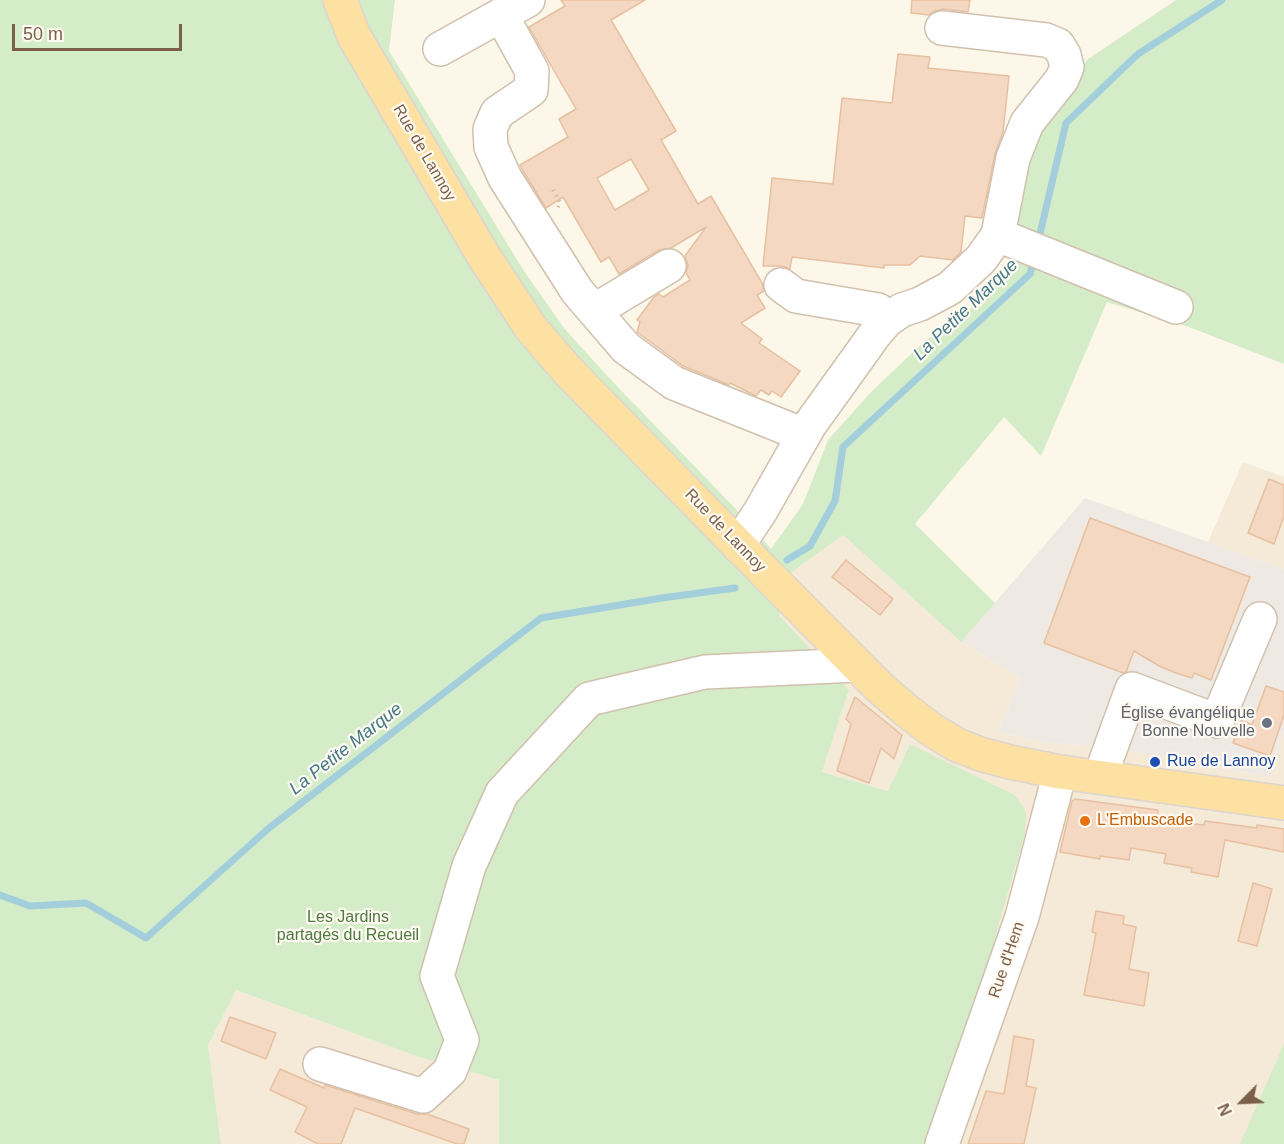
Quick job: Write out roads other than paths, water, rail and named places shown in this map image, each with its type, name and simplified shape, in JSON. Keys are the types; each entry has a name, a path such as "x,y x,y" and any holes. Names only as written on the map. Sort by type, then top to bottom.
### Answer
{"main road":[{"name":"Rue de Lannoy","path":"340,0 354,36 483,255 531,328 568,371 738,545 856,664 907,711 957,745 1010,762 1060,772 1282,796"},
{"name":"Rue de Lannoy","path":"355,0 369,52 378,74"}],"street":[{"path":"440,49 514,8 532,71 531,90 497,113 490,129 491,147 505,178 577,291 627,348 674,383 804,435"},
{"path":"942,28 1046,40 1058,45 1064,55 1067,67 1062,79 1027,123 1013,158 1019,243"},
{"path":"738,545 760,512 804,435 875,334 887,320 902,310 920,304 951,288 981,259 1019,243 1176,307"},
{"path":"594,310 669,266"},
{"path":"782,285 796,296 878,310 887,320"},
{"path":"1100,777 1132,689 1217,721 1260,619"},
{"path":"320,1064 423,1096 450,1071 462,1040 437,976 470,866 502,793 589,699 705,672 856,664"},
{"name":"Rue d'Hem","path":"942,1144 1019,926 1060,772"}],"waterway":[{"name":"La Petite Marque","path":"1038,242 1066,123 1138,54 1222,0"},
{"name":"La Petite Marque","path":"787,560 810,546 835,501 843,447 1030,274 1034,259"},
{"name":"La Petite Marque","path":"0,895 30,906 86,903 146,938 269,828 541,618 735,588"}],"place":[{"name":"Église évangélique Bonne Nouvelle","path":"1267,723"},
{"name":"Rue de Lannoy","path":"1155,762"},
{"name":"L'Embuscade","path":"1085,821"}],"park label":[{"name":"Les Jardins partagés du Recueil","path":"348,927"}]}
